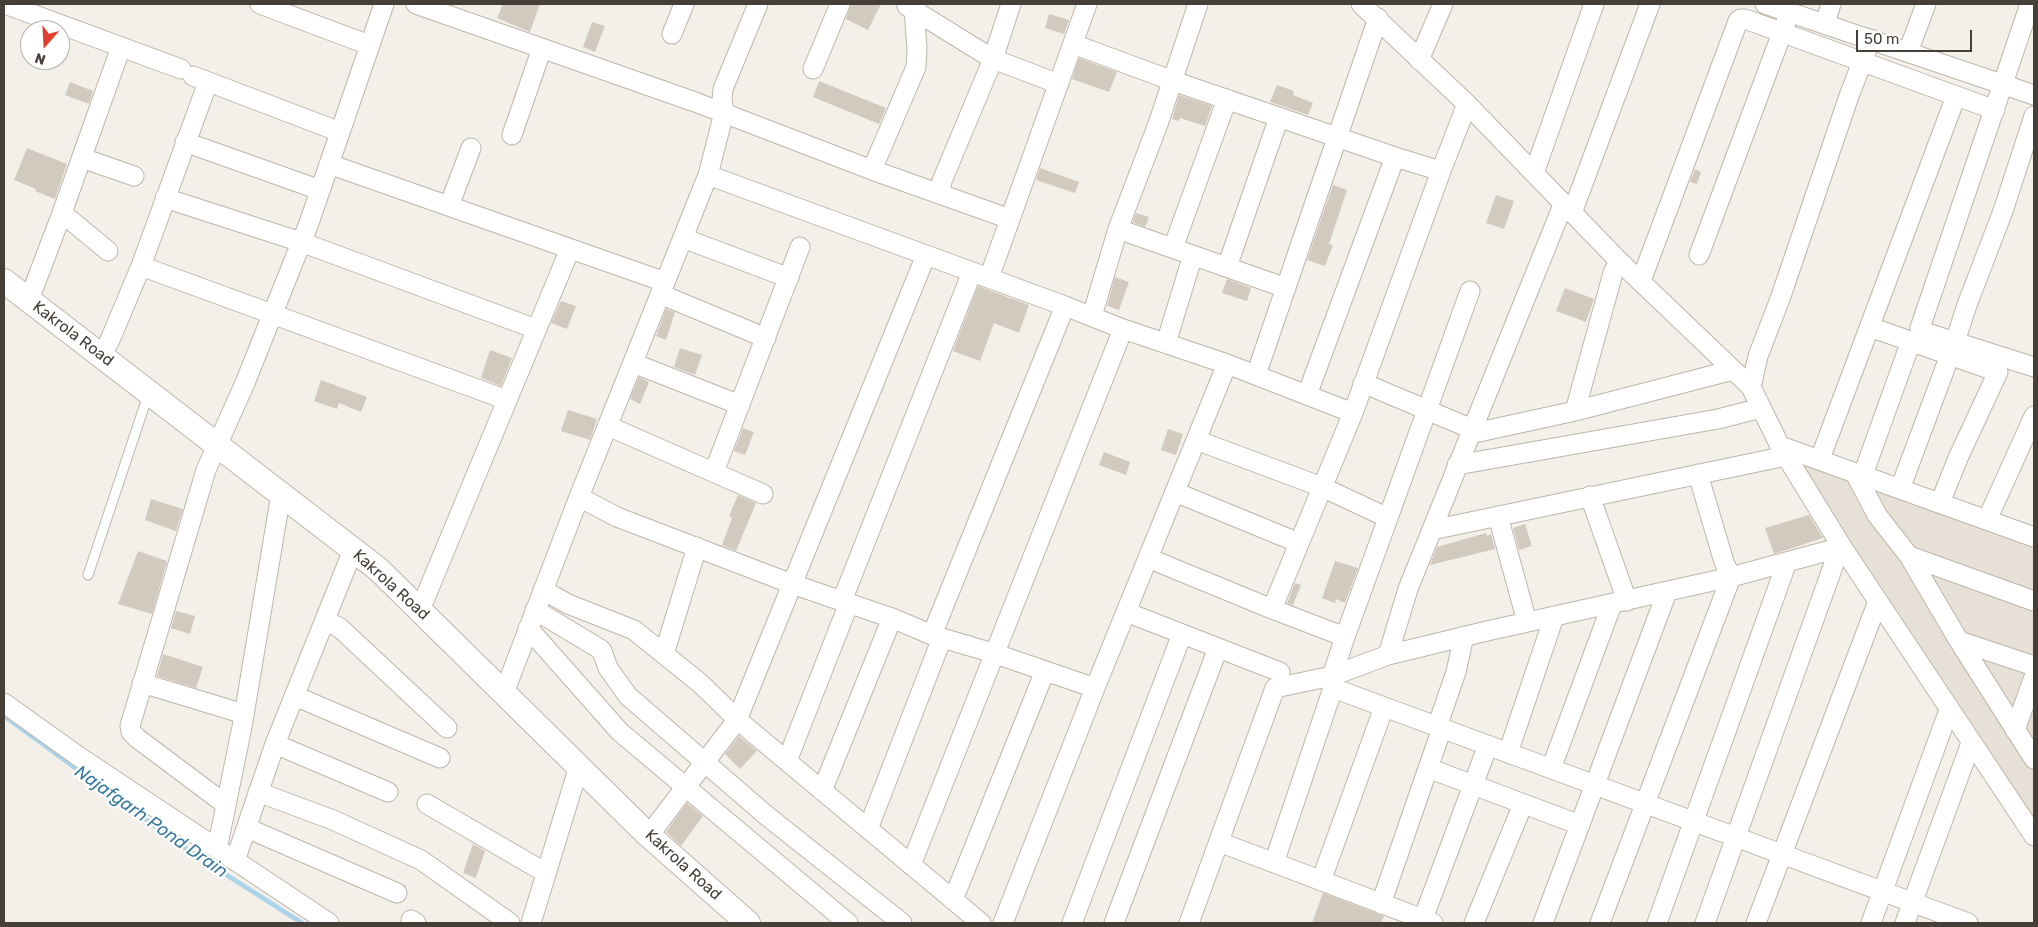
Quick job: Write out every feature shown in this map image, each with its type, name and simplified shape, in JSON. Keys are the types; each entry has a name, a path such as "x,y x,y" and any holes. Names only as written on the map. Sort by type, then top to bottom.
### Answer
{"street":[{"path":"5,4 340,132"},
{"path":"260,4 369,45"},
{"path":"225,804 131,732 130,726 206,470 301,242 384,4"},
{"path":"416,4 724,113 872,170 1010,219"},
{"path":"672,34 684,4"},
{"path":"504,692 579,497 708,175 724,113 723,89 758,4"},
{"path":"813,69 840,4"},
{"path":"939,194 942,181 993,59 1011,4"},
{"path":"787,762 846,602 980,275 1010,219 1087,4"},
{"path":"1092,316 1118,229 1173,81 1198,4"},
{"path":"1361,4 1467,104 1619,261 1751,387 1783,451 1841,547 2034,836"},
{"path":"1419,60 1443,4"},
{"path":"1534,173 1594,4"},
{"path":"1388,655 1408,589 1457,465 1568,209 1650,4"},
{"path":"1766,4 2034,94"},
{"path":"1825,23 1831,4"},
{"path":"1908,52 1926,4"},
{"path":"1940,503 1958,458 1998,372 1952,348 1920,328 2030,4"},
{"path":"872,170 916,68 911,6"},
{"path":"911,6 993,59 1059,84"},
{"path":"1699,255 1789,12"},
{"path":"1256,375 1378,18"},
{"path":"1641,282 1738,22 1745,19 1995,110"},
{"path":"1751,387 1758,356 1780,299 1849,96 1871,39"},
{"path":"1073,44 1173,81 1441,171"},
{"path":"29,300 121,47"},
{"path":"512,135 542,48"},
{"path":"101,356 110,340 141,266 185,142 194,76"},
{"path":"1820,459 1956,96"},
{"path":"1172,248 1227,99"},
{"path":"1272,609 1353,413 1362,383 1467,104"},
{"path":"1900,488 2003,211 2034,116"},
{"path":"1228,267 1279,117"},
{"path":"185,142 320,190"},
{"path":"450,206 471,148"},
{"path":"1307,395 1395,157"},
{"path":"82,158 134,176"},
{"path":"329,164 570,248 663,288 766,338"},
{"path":"708,175 1123,329 1227,364 1353,413"},
{"path":"165,198 301,242 536,329"},
{"path":"62,213 108,250"},
{"path":"1118,229 1286,288"},
{"path":"683,238 788,278"},
{"path":"714,472 800,247"},
{"path":"420,610 570,248"},
{"path":"649,835 737,720 926,255"},
{"path":"1166,343 1193,255"},
{"path":"1575,411 1613,273 1619,261"},
{"path":"141,266 506,400"},
{"name":"Kakrola Road","path":"4,281 378,569 649,835 748,923"},
{"path":"1274,863 1345,637 1470,291"},
{"path":"868,829 937,637 1065,306"},
{"path":"1870,327 1911,341 2034,366"},
{"path":"910,865 1123,329"},
{"path":"1911,341 1859,474 1877,515 1909,556 1959,641 2018,721 2034,759"},
{"path":"633,363 740,405"},
{"path":"1003,923 1095,688 1227,364"},
{"path":"1362,383 1472,429 1483,431 1575,411 1733,370"},
{"path":"1457,465 1718,419 1761,408"},
{"path":"1987,520 2034,416"},
{"path":"608,426 763,494"},
{"path":"1196,440 1322,487 1388,518"},
{"path":"1432,530 1698,474 1783,451 1820,459 2034,537"},
{"path":"1600,923 1731,577 1724,562 1698,474"},
{"path":"1175,492 1299,543"},
{"path":"217,848 244,714 281,494"},
{"path":"1551,769 1620,603 1590,496"},
{"path":"579,497 618,517 792,584 892,618 937,637 993,653 1095,688"},
{"path":"1498,516 1528,622"},
{"path":"664,654 697,547"},
{"path":"1189,923 1273,690 1332,682 1388,655 1464,636 1731,577 1841,547"},
{"path":"1705,923 1841,547"},
{"path":"235,861 275,744 353,550"},
{"path":"1909,556 2034,601"},
{"path":"1148,558 1345,637"},
{"path":"1657,923 1787,562"},
{"path":"543,590 568,604 630,628 701,684 737,720 981,923"},
{"path":"1543,923 1667,592"},
{"path":"1756,923 1878,600"},
{"path":"535,610 602,651 608,668 628,696 767,816 902,923"},
{"path":"1126,612 1280,672"},
{"path":"1508,753 1554,617"},
{"path":"822,791 892,618"},
{"path":"325,620 340,628 447,728"},
{"path":"528,628 620,732 848,923"},
{"path":"1072,923 1182,634"},
{"path":"1381,904 1428,768 1456,672 1464,636"},
{"path":"1959,641 2034,666"},
{"path":"1114,923 1218,648"},
{"path":"953,900 1045,671"},
{"path":"2018,721 2034,676"},
{"path":"142,682 244,714"},
{"path":"1332,682 1384,707 1964,922"},
{"path":"295,696 440,758"},
{"path":"4,703 78,756 329,923"},
{"path":"1321,881 1384,707"},
{"path":"1871,923 1949,710"},
{"path":"1905,923 1971,743"},
{"path":"275,744 388,792"},
{"path":"1219,842 1428,921 1488,745"},
{"path":"531,923 579,766"},
{"path":"1428,768 1580,825"},
{"path":"258,792 333,820 420,860 510,923"},
{"path":"428,804 546,873"},
{"path":"1474,923 1523,804"},
{"path":"247,828 397,894"}],"lane":[{"path":"88,575 149,393"}],"shaded area":[{"path":"1783,446 2034,536 2034,832"}],"building":[{"path":"503,4 540,4 530,32 497,18"},
{"path":"851,4 881,4 868,30 846,19"},
{"path":"1049,14 1069,20 1064,34 1045,28"},
{"path":"592,22 605,26 595,52 583,47"},
{"path":"1079,58 1117,72 1109,92 1072,79"},
{"path":"819,81 886,108 879,124 813,97"},
{"path":"70,82 93,91 89,104 65,95"},
{"path":"1277,85 1294,91 1293,95 1313,103 1308,115 1270,102"},
{"path":"1179,95 1212,106 1205,126 1180,118 1179,121 1172,119"},
{"path":"27,148 67,164 55,199 14,180"},
{"path":"1040,168 1079,182 1075,193 1036,180"},
{"path":"1695,169 1701,172 1697,184 1690,182"},
{"path":"1333,185 1347,190 1329,244 1333,245 1325,266 1307,260"},
{"path":"1496,195 1514,201 1504,229 1486,223"},
{"path":"1136,213 1149,217 1145,227 1133,222"},
{"path":"1115,277 1129,282 1119,310 1107,306"},
{"path":"1227,279 1251,288 1247,301 1222,293"},
{"path":"978,286 1029,305 1019,333 994,323 980,361 953,351"},
{"path":"1565,288 1594,299 1586,322 1556,311"},
{"path":"561,301 576,306 567,329 551,323"},
{"path":"666,309 675,312 666,340 656,336"},
{"path":"680,348 702,355 695,375 674,367"},
{"path":"490,350 512,358 501,386 481,378"},
{"path":"639,377 649,382 640,404 630,399"},
{"path":"321,380 367,397 361,412 339,403 337,409 314,401"},
{"path":"568,410 597,419 590,440 561,431"},
{"path":"743,428 754,432 745,455 734,451"},
{"path":"1168,429 1183,434 1176,455 1161,450"},
{"path":"1104,452 1130,462 1126,475 1099,465"},
{"path":"738,495 756,503 736,551 722,545 732,518 729,516"},
{"path":"151,499 183,509 176,531 145,520"},
{"path":"1809,515 1823,538 1774,554 1765,528"},
{"path":"1525,524 1532,546 1519,550 1513,528"},
{"path":"1486,533 1487,536 1491,534 1495,549 1430,565 1437,547"},
{"path":"138,551 167,561 152,614 118,604"},
{"path":"1335,561 1358,568 1345,603 1336,599 1335,603 1322,598"},
{"path":"1295,583 1301,585 1293,605 1287,603"},
{"path":"176,611 195,616 190,634 171,628"},
{"path":"163,654 203,667 196,688 157,676"},
{"path":"739,736 757,751 740,769 725,754"},
{"path":"687,803 703,816 681,846 666,832"},
{"path":"473,844 485,851 476,878 463,873"},
{"path":"1323,893 1384,916 1381,923 1312,923"}],"waterway":[{"name":"Najafgarh Pond Drain","path":"4,716 189,851 302,923"}]}
